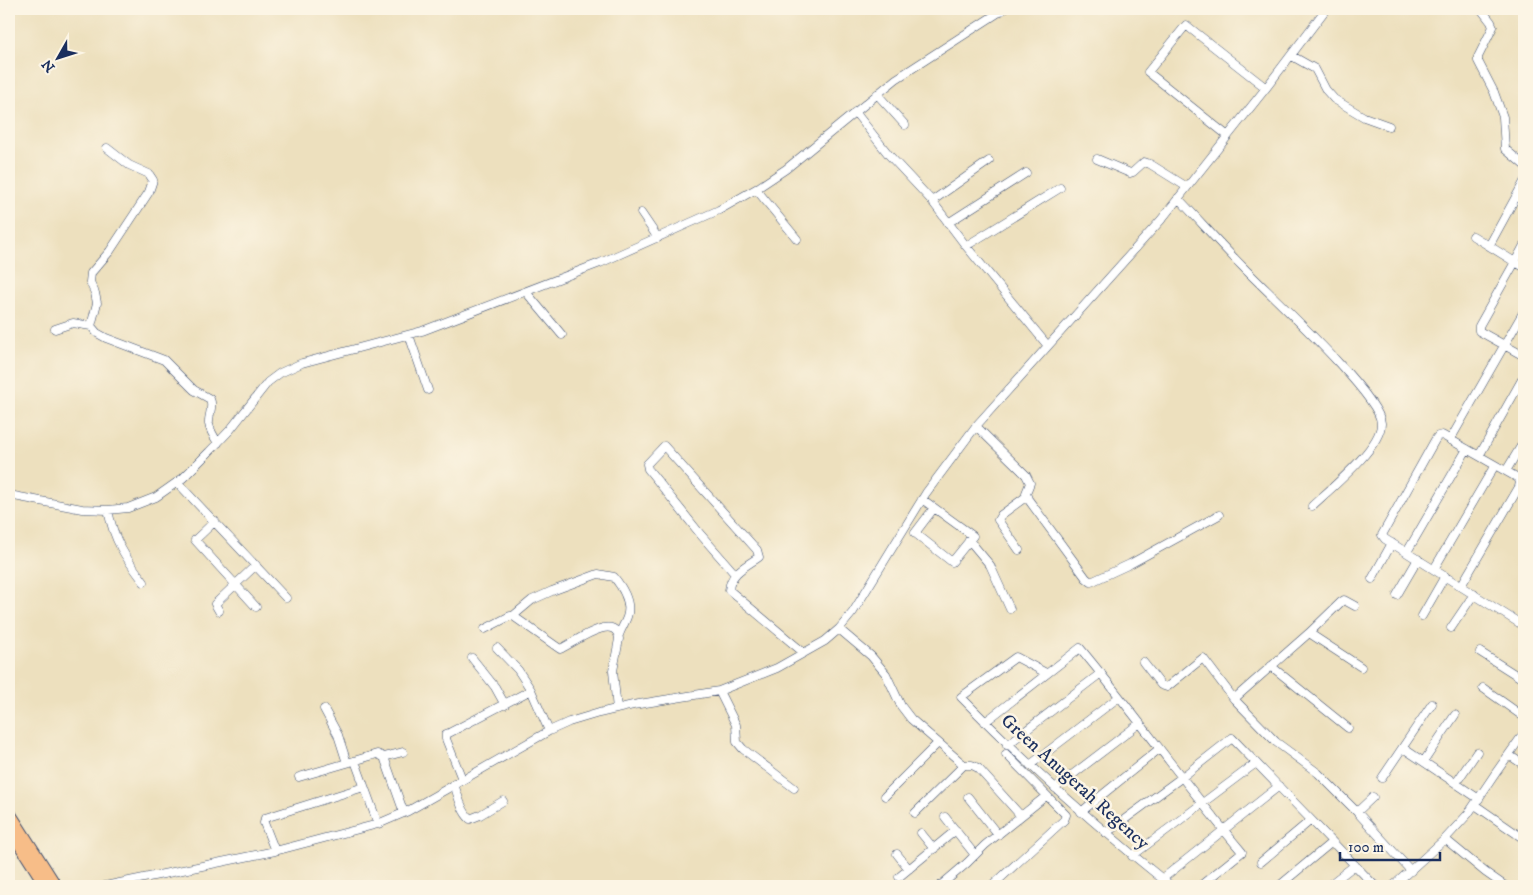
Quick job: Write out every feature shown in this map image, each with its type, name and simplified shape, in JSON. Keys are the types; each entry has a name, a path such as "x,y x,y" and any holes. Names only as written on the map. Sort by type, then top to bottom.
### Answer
{"highway":[{"path":"9,812 44,878"},
{"path":"9,828 44,878 56,886"}],"street":[{"path":"9,495 82,509 108,510 128,508 156,497 177,482 218,443 268,382 280,373 302,363 408,335 526,292 658,238 719,210 786,169 877,94 945,46 1004,9"},
{"path":"105,886 275,850 378,824 404,813 549,731 569,722 617,709 719,691 778,668 825,641 839,629 853,612 922,499 976,426 1161,220 1292,56 1326,9"},
{"path":"1481,9 1493,27 1478,57 1478,61 1494,92 1503,117 1505,149 1524,165"},
{"path":"1228,136 1148,72 1186,25 1266,88"},
{"path":"1292,56 1315,69 1326,90 1334,99 1364,117 1389,126"},
{"path":"877,94 905,124"},
{"path":"855,112 889,155 932,201 966,246 1048,346"},
{"path":"91,326 97,303 90,282 91,273 110,251 149,192 153,180 149,174 129,164 107,148"},
{"path":"1098,159 1130,173 1134,172 1144,162 1187,187"},
{"path":"932,201 989,161"},
{"path":"948,223 1026,172"},
{"path":"1489,246 1524,182"},
{"path":"966,246 1060,188"},
{"path":"756,189 797,239"},
{"path":"1178,198 1243,267 1321,345 1376,407 1381,422 1379,434 1354,466 1312,506"},
{"path":"641,213 658,238"},
{"path":"1473,236 1524,267"},
{"path":"1524,245 1479,326 1480,331 1524,356"},
{"path":"526,292 562,335"},
{"path":"1450,440 1524,310"},
{"path":"55,328 73,323 91,326 97,333 106,338 164,360 194,390 210,399 212,407 209,422 210,429 218,443"},
{"path":"408,335 428,390"},
{"path":"1479,456 1524,376"},
{"path":"976,426 1026,474 1030,483 1028,499 1086,578 1091,582 1130,564 1219,516"},
{"path":"1461,586 1519,487 1520,482 1518,478 1467,449 1442,436 1438,436 1382,535 1385,539 1524,626"},
{"path":"1506,471 1524,441"},
{"path":"735,574 648,469 646,464 664,446 758,550 759,557 735,574 730,583 729,590 804,652"},
{"path":"1407,552 1467,449"},
{"path":"1434,569 1495,465"},
{"path":"177,482 286,598"},
{"path":"1019,550 998,520 1001,515 1027,496"},
{"path":"922,499 973,536 952,562 915,534 934,508"},
{"path":"108,510 116,542 144,582"},
{"path":"215,521 195,539 256,607"},
{"path":"969,540 990,565 1010,608"},
{"path":"1372,579 1392,543"},
{"path":"1397,595 1418,559"},
{"path":"219,611 215,604 256,565"},
{"path":"485,629 513,616 532,600 552,591 598,574 614,576 626,596 628,615 619,636 614,670 617,709"},
{"path":"1422,616 1446,576"},
{"path":"1452,628 1474,594"},
{"path":"1234,699 1341,602 1344,600 1355,606"},
{"path":"513,616 560,649 591,632 606,628 614,630 619,636"},
{"path":"839,629 871,656 886,674 890,686 911,719 964,765 972,765 978,768 1021,816"},
{"path":"1309,633 1361,666"},
{"path":"497,648 518,670 531,690 549,731"},
{"path":"985,722 1080,648 1120,697 1202,805 1242,852 1200,886"},
{"path":"1480,652 1524,680"},
{"name":"Green Anugerah Regency","path":"1046,673 1016,657 961,697 1007,744 1081,812 1132,856 1171,886"},
{"path":"472,658 495,687 505,705"},
{"path":"1143,662 1160,686 1167,688 1203,658 1234,699 1276,742 1318,772 1412,871"},
{"path":"1271,666 1348,728"},
{"path":"1007,744 1101,673"},
{"path":"1483,688 1524,717"},
{"path":"462,779 448,746 446,734 531,690"},
{"path":"719,691 736,725 737,742 742,749 794,788"},
{"path":"1030,764 1120,697"},
{"path":"1382,778 1432,704"},
{"path":"324,709 364,787 378,824"},
{"path":"1424,761 1455,715"},
{"path":"1055,788 1140,723"},
{"path":"1393,886 1445,840 1477,802 1524,733"},
{"path":"1106,833 1232,738 1375,886"},
{"path":"885,796 938,742"},
{"path":"1403,748 1456,783 1524,839"},
{"path":"1081,812 1159,749"},
{"path":"299,777 377,754 384,757 403,752"},
{"path":"1456,783 1476,752"},
{"path":"992,886 1064,820 1066,815 1006,754"},
{"path":"1509,754 1524,765"},
{"path":"384,757 404,813"},
{"path":"1132,856 1256,763"},
{"path":"915,813 964,765"},
{"path":"454,784 459,799 470,819 502,801"},
{"path":"1162,879 1278,786"},
{"path":"275,850 264,824 265,818 364,787"},
{"path":"968,796 998,835"},
{"path":"940,886 1046,796"},
{"path":"1358,812 1373,796"},
{"path":"945,817 975,855"},
{"path":"1261,862 1311,820"},
{"path":"900,877 956,830"},
{"path":"921,832 934,849"},
{"path":"1445,840 1484,872 1505,886"},
{"path":"1278,886 1332,842"},
{"path":"897,854 909,869"},
{"path":"1328,886 1354,865"}]}
